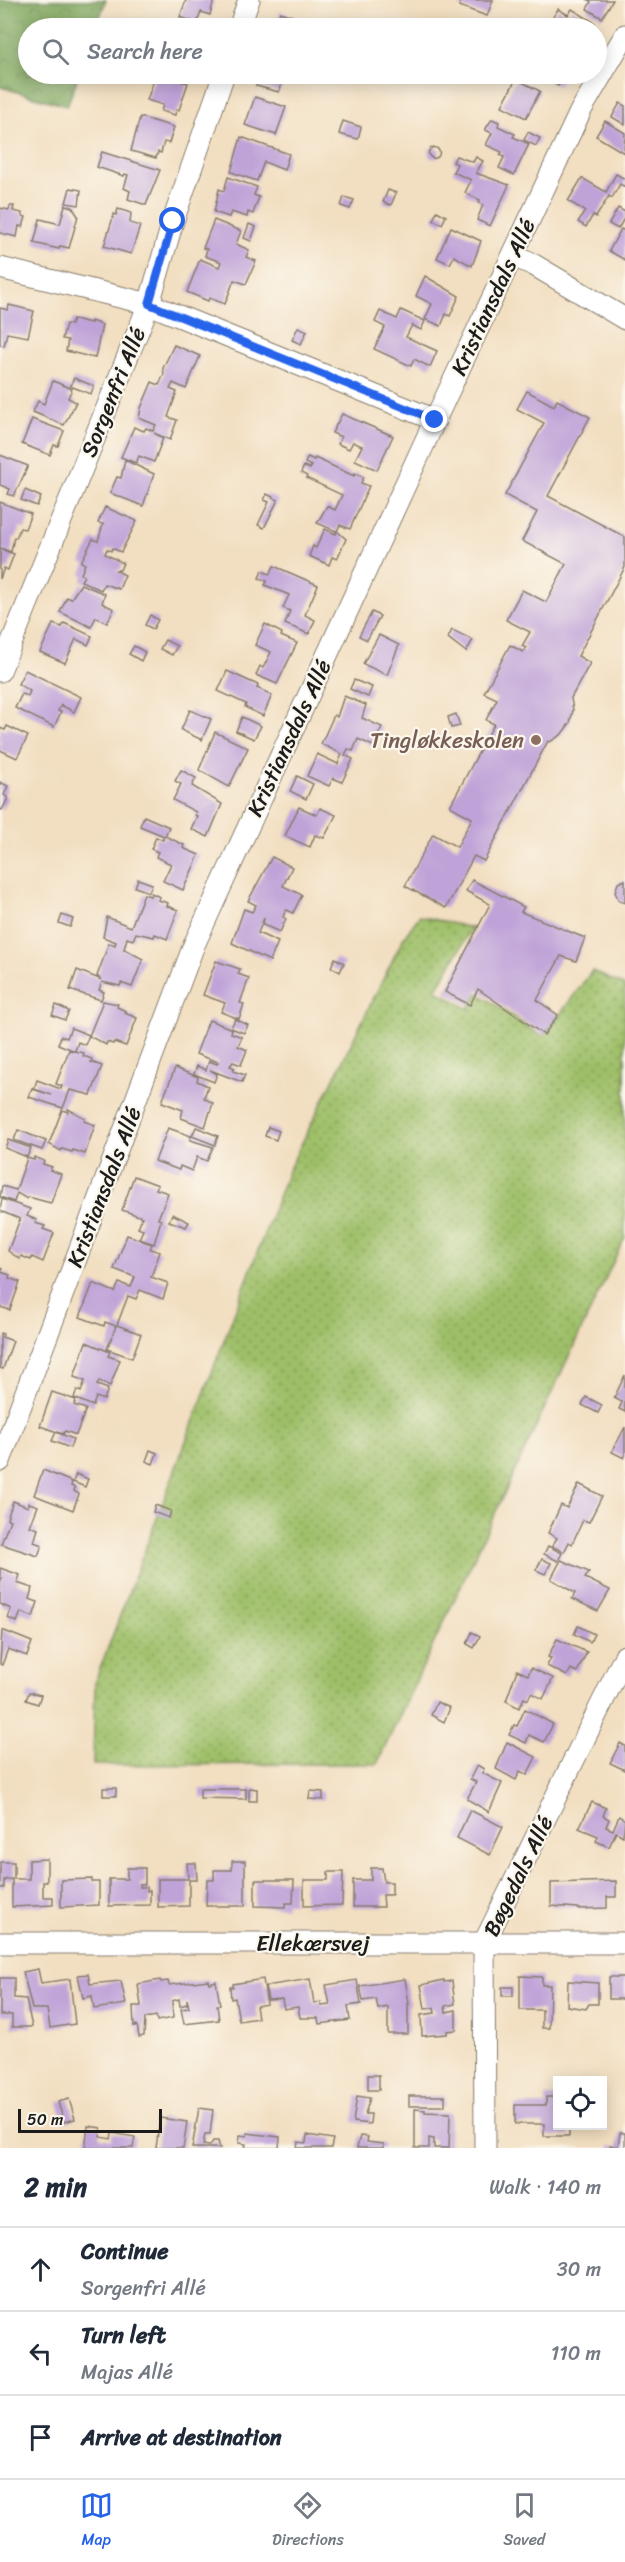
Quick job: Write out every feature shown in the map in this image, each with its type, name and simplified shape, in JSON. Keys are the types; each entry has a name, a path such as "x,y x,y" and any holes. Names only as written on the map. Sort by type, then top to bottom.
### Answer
{"street":[{"path":"243,18 249,0"},
{"name":"Kristiansdals Allé","path":"607,66 625,35"},
{"name":"Sorgenfri Allé","path":"2,661 149,304 173,221 221,84"},
{"name":"Kristiansdals Allé","path":"0,1461 194,945 435,420 581,110 596,84"},
{"path":"513,256 534,265 625,319"},
{"path":"0,267 149,304 435,420"},
{"name":"Bøgedals Allé","path":"485,2148 484,1943 625,1656"},
{"name":"Ellekærsvej","path":"0,1943 625,1943"}],"green space":[{"path":"0,0 106,0 100,18 18,18 18,84 75,84 67,106 0,87"},
{"path":"419,916 472,928 436,990 469,1009 478,993 543,1037 592,971 625,986 625,1237 377,1764 93,1765 95,1682 288,1171 403,939"}],"building":[{"path":"186,0 214,0 210,15 201,12 199,18 180,17"},
{"path":"461,0 493,0 487,16 459,6"},
{"path":"588,0 613,0 602,18 587,9 591,2"},
{"path":"558,9 568,15 572,9 587,18 553,18"},
{"path":"280,12 298,18 278,18"},
{"path":"153,84 188,84 179,110 177,109 175,115 161,111 163,105 147,100"},
{"path":"256,84 282,84 279,92 256,86"},
{"path":"513,84 526,84 540,91 526,118 502,106"},
{"path":"255,97 286,107 276,135 245,125"},
{"path":"620,103 625,106 625,125 612,117"},
{"path":"140,117 174,127 169,143 164,142 161,153 158,152 156,158 131,151"},
{"path":"492,119 499,122 498,126 515,134 513,137 529,144 514,175 499,168 504,157 500,155 502,152 486,145 492,133 485,130"},
{"path":"343,121 361,127 358,139 339,134"},
{"path":"605,121 625,133 624,153 596,136"},
{"path":"528,132 540,138 536,146 524,140"},
{"path":"241,137 289,154 284,170 264,162 257,181 231,172"},
{"path":"434,147 440,153 434,159 428,153"},
{"path":"102,152 160,170 146,205 128,199 130,191 124,188 128,175 124,176 97,167"},
{"path":"456,156 473,162 476,157 483,161 476,173 509,185 490,226 477,220 483,205 479,203 480,200 465,193 471,180 453,172 457,164 453,162"},
{"path":"616,174 625,179 625,187 620,184 612,198 609,196 596,217 593,215 586,227 578,222 585,211 568,201 582,178 606,192"},
{"path":"228,177 257,187 254,195 259,197 253,214 248,212 247,217 231,212 229,217 214,212 219,189 224,191"},
{"path":"70,188 81,190 79,205 66,203"},
{"path":"388,190 396,193 391,205 383,202"},
{"path":"344,197 354,200 350,209 341,206"},
{"path":"65,205 72,207 78,216 69,248 60,246 59,249 34,243 40,219 60,224"},
{"path":"10,206 14,206 13,211 22,213 22,216 26,217 23,227 19,226 17,237 0,233 0,208 9,210"},
{"path":"618,208 625,212 625,217 618,229 609,224"},
{"path":"118,209 131,213 130,223 140,226 131,254 104,246 114,214 116,215"},
{"path":"437,211 446,216 442,224 433,220"},
{"path":"214,220 241,231 236,244 249,250 246,257 256,261 246,284 234,280 225,304 209,298 208,301 187,292 200,259 219,267 221,262 205,256 207,249 203,248"},
{"path":"249,224 256,227 251,241 244,238"},
{"path":"451,227 481,241 472,266 454,256 450,264 437,258"},
{"path":"621,229 625,231 625,260 609,251"},
{"path":"425,276 459,296 450,316 446,314 441,326 425,319 432,304 416,296"},
{"path":"9,305 34,311 28,337 7,333 4,346 0,345 0,308 8,310"},
{"path":"401,310 425,321 421,330 412,325 406,337 437,351 430,367 414,359 411,366 374,349 385,327 375,322 380,311 397,319"},
{"path":"73,319 102,325 95,358 66,351 68,340 62,339 66,324 71,325"},
{"path":"298,327 307,331 301,344 292,340"},
{"path":"174,345 200,356 186,389 173,383 170,389 177,392 168,417 177,420 170,440 154,433 163,438 154,462 139,456 136,463 121,457 134,427 144,431 146,428 153,431 156,425 139,418 141,408 152,382 159,385 164,374 163,368"},
{"path":"74,378 94,386 91,394 70,386"},
{"path":"53,381 72,389 68,398 76,402 64,425 33,412 38,401 44,404"},
{"path":"527,391 554,406 557,400 590,417 548,496 625,537 625,567 578,656 590,663 571,698 573,710 570,723 561,735 548,741 484,861 474,856 446,908 405,886 433,834 457,847 472,818 450,806 494,724 486,720 497,699 484,693 510,645 523,652 526,648 522,646 530,632 506,620 522,590 546,602 566,564 522,541 537,512 505,495 544,423 517,409"},
{"path":"342,414 393,436 377,470 355,460 362,446 353,442 349,449 338,444 341,437 332,433"},
{"path":"32,419 64,431 58,446 54,445 50,455 22,444"},
{"path":"0,455 28,466 14,496 8,494 10,489 0,485"},
{"path":"308,457 354,476 355,473 364,477 361,483 369,486 350,529 340,525 337,531 346,539 337,559 332,557 329,565 309,556 313,546 316,548 325,529 336,534 336,531 317,523 327,506 335,510 342,495 306,478 307,476 301,473 304,466 310,469 311,466 305,463"},
{"path":"125,460 154,474 143,506 110,493 117,477 121,478"},
{"path":"25,490 41,497 37,506 21,500"},
{"path":"267,494 278,500 264,528 258,525 269,502 264,500"},
{"path":"0,502 31,514 25,529 20,528 16,538 14,537 11,552 0,548"},
{"path":"105,507 137,521 121,552 112,548 111,551 107,549 105,554 123,563 120,570 115,570 125,575 119,589 104,584 101,590 81,581 85,564 81,562 93,539 98,541 103,524 98,523"},
{"path":"0,549 14,554 8,570 4,568 0,579"},
{"path":"274,566 318,585 305,615 315,620 309,634 285,624 290,611 283,608 289,595 265,585 267,581 259,578 262,571 270,574"},
{"path":"81,584 105,594 102,603 114,609 107,623 96,617 91,627 60,612 67,597 71,599"},
{"path":"372,612 380,616 367,640 359,636"},
{"path":"150,615 158,620 153,629 145,625"},
{"path":"64,623 92,636 88,645 76,639 65,663 40,652 53,624 62,627"},
{"path":"265,624 282,633 281,636 297,643 277,684 256,675 260,666 263,668 271,652 255,645"},
{"path":"452,630 473,640 466,652 448,638"},
{"path":"379,635 399,645 387,675 363,664"},
{"path":"165,640 177,646 172,655 160,649"},
{"path":"134,646 145,652 141,661 129,654"},
{"path":"25,670 81,697 74,712 61,705 58,711 61,712 54,727 15,708 22,694 28,696 30,691 18,684"},
{"path":"227,671 258,685 257,688 272,695 263,716 245,707 246,704 218,691"},
{"path":"354,680 372,687 368,697 350,689"},
{"path":"344,696 366,705 362,718 382,727 373,746 358,739 353,751 348,749 345,755 353,759 342,782 333,778 329,786 307,776 317,754 338,764 342,754 321,744 334,715 337,717"},
{"path":"190,710 211,719 202,740 181,730"},
{"path":"456,714 460,726 451,728 448,717"},
{"path":"242,717 261,726 254,739 236,731"},
{"path":"7,726 28,736 17,758 0,750 0,728 5,730"},
{"path":"215,732 248,748 229,787 199,770"},
{"path":"181,770 196,778 192,786 222,804 208,837 191,829 197,816 196,812 173,800 181,784 175,781"},
{"path":"297,776 313,784 306,799 290,791"},
{"path":"0,782 8,786 4,795 8,798 2,810 0,809"},
{"path":"299,807 317,815 320,808 336,815 324,838 315,835 310,847 285,836"},
{"path":"144,816 169,827 165,836 199,855 183,890 163,881 171,864 156,857 158,852 151,849 156,837 163,840 164,836 140,826"},
{"path":"272,857 292,867 283,886 302,895 293,913 287,910 285,912 283,917 286,919 280,932 263,925 264,918 258,933 278,942 270,961 232,943 244,909 252,912 256,905 248,901"},
{"path":"138,879 152,884 149,892 135,887"},
{"path":"472,880 524,907 521,912 585,938 576,961 561,956 537,1000 558,1015 544,1035 478,989 470,1005 445,992 490,904 466,891"},
{"path":"625,880 625,903 619,901 615,892 618,883"},
{"path":"151,893 160,897 158,900 168,903 167,906 178,910 167,939 155,934 154,937 136,933 133,940 127,938 124,949 143,959 132,987 121,983 120,986 102,982 99,990 104,992 101,1000 70,990 77,970 102,980 97,976 109,943 115,945 116,942 103,937 107,917 131,927 144,894 150,896"},
{"path":"62,915 73,919 70,927 59,923"},
{"path":"335,958 344,963 340,972 331,967"},
{"path":"216,961 240,969 238,974 249,978 240,1003 244,1004 239,1019 221,1012 225,1003 203,995"},
{"path":"103,1001 118,1004 117,1007 126,1011 125,1013 137,1018 126,1046 114,1042 113,1044 107,1042 106,1045 89,1036"},
{"path":"56,1005 69,1011 65,1020 52,1015"},
{"path":"235,1019 248,1025 244,1033 231,1028"},
{"path":"209,1020 232,1029 231,1033 242,1037 238,1046 247,1050 241,1065 233,1062 230,1066 235,1068 233,1071 245,1075 242,1082 210,1070 217,1074 214,1082 194,1074 197,1066 206,1070 209,1061 217,1064 218,1062 196,1054"},
{"path":"71,1028 89,1035 85,1045 78,1042 75,1051 58,1044 61,1036 67,1038"},
{"path":"69,1050 84,1053 83,1056 92,1059 91,1062 102,1066 91,1095 70,1090 63,1108 29,1097 32,1089 52,1095 34,1089 37,1080 61,1089 62,1086 56,1084"},
{"path":"175,1068 198,1077 197,1081 208,1086 204,1098 213,1103 205,1127 181,1118 183,1110 162,1102"},
{"path":"68,1109 85,1118 84,1121 95,1125 85,1154 73,1150 72,1152 62,1149 61,1151 49,1144 62,1110 68,1112"},
{"path":"196,1127 218,1136 215,1145 192,1136"},
{"path":"268,1127 279,1131 276,1140 265,1136"},
{"path":"168,1128 191,1136 190,1140 213,1147 207,1161 197,1157 192,1171 180,1166 179,1170 155,1161"},
{"path":"18,1130 46,1141 42,1150 14,1140"},
{"path":"8,1140 31,1148 27,1157 5,1148"},
{"path":"34,1157 52,1167 50,1170 61,1174 51,1203 28,1197 27,1199 17,1193 14,1202 0,1197 2,1186 16,1190 27,1158 34,1160"},
{"path":"134,1176 158,1185 156,1189 168,1193 158,1219 161,1220 154,1244 139,1239 143,1230 138,1228 142,1217 122,1210"},
{"path":"2,1199 30,1209 27,1216 37,1220 35,1223 45,1226 43,1229 54,1233 43,1262 32,1257 31,1260 21,1256 20,1259 8,1251 20,1219 0,1211"},
{"path":"172,1214 189,1222 186,1227 169,1221"},
{"path":"127,1235 152,1244 150,1249 160,1252 151,1277 168,1283 163,1299 140,1290 136,1299 128,1296 117,1325 141,1334 132,1358 107,1349 116,1326 105,1322 104,1326 80,1317 93,1283 115,1292 119,1283 131,1287 135,1277 114,1269"},
{"path":"0,1268 3,1269 1,1272 10,1275 9,1278 20,1282 10,1310 0,1307"},
{"path":"0,1333 3,1334 2,1337 13,1341 3,1369 0,1368"},
{"path":"86,1342 110,1352 108,1356 120,1360 110,1386 99,1381 97,1385 108,1389 104,1400 96,1397 93,1406 74,1398 77,1390 81,1392 85,1381 74,1377"},
{"path":"625,1375 625,1412 619,1409 622,1402 614,1398"},
{"path":"52,1392 76,1400 74,1405 86,1409 76,1435 65,1431 63,1434 40,1426"},
{"path":"586,1397 602,1405 598,1413 582,1405"},
{"path":"625,1427 625,1456 624,1458 612,1452"},
{"path":"56,1432 73,1439 70,1448 52,1441"},
{"path":"150,1450 157,1453 153,1464 146,1461"},
{"path":"43,1470 72,1482 71,1486 79,1494 73,1510 34,1495"},
{"path":"76,1474 88,1479 85,1487 73,1482"},
{"path":"579,1484 602,1496 589,1522 583,1520 572,1544 569,1542 564,1552 552,1546 557,1538 548,1533 561,1505 567,1508"},
{"path":"13,1501 28,1507 29,1503 38,1506 30,1526 38,1529 34,1542 42,1545 38,1556 1,1544 10,1520 7,1519"},
{"path":"155,1505 171,1511 169,1518 153,1512"},
{"path":"548,1546 562,1553 558,1561 544,1554"},
{"path":"542,1559 551,1563 545,1574 536,1570"},
{"path":"561,1560 589,1572 585,1578 610,1590 598,1611 572,1599 575,1593 551,1579"},
{"path":"0,1568 20,1575 17,1583 32,1588 29,1599 38,1602 33,1617 21,1612 17,1622 8,1618 11,1609 0,1604 2,1578"},
{"path":"578,1626 594,1634 590,1642 574,1634"},
{"path":"2,1630 32,1642 27,1656 8,1649 2,1665 0,1664"},
{"path":"472,1632 480,1636 474,1648 467,1644"},
{"path":"557,1639 587,1652 577,1672 571,1669 567,1676 547,1666 551,1658 548,1657"},
{"path":"531,1668 553,1678 543,1699 531,1693 528,1700 524,1698 519,1708 506,1701 517,1670 528,1675"},
{"path":"29,1692 41,1695 38,1704 26,1700"},
{"path":"437,1702 450,1708 444,1722 431,1715"},
{"path":"525,1709 553,1724 544,1742 529,1735 526,1743 509,1735 514,1725 517,1726"},
{"path":"507,1742 536,1757 527,1775 520,1771 516,1780 496,1769"},
{"path":"620,1743 625,1746 625,1770 610,1763"},
{"path":"477,1765 484,1769 482,1773 502,1783 489,1812 467,1799 476,1782 470,1779"},
{"path":"103,1788 116,1788 116,1796 103,1796"},
{"path":"249,1788 257,1789 257,1801 249,1801"},
{"path":"200,1789 246,1789 246,1799 200,1798"},
{"path":"310,1791 323,1792 323,1800 309,1799"},
{"path":"592,1802 606,1808 603,1816 609,1819 606,1827 613,1830 619,1816 625,1820 623,1836 616,1832 609,1847 596,1841 598,1836 579,1828"},
{"path":"470,1810 503,1827 490,1855 457,1838"},
{"path":"47,1859 47,1882 43,1882 43,1897 53,1897 53,1905 12,1907 12,1879 4,1880 4,1888 0,1888 0,1862 14,1862 14,1879 29,1879 29,1860"},
{"path":"232,1861 245,1861 245,1906 206,1906 207,1880 214,1880 214,1870 232,1870"},
{"path":"187,1863 196,1863 197,1880 189,1880 189,1906 158,1907 158,1879 188,1879"},
{"path":"127,1868 145,1868 145,1884 140,1884 140,1887 147,1887 147,1891 150,1890 150,1905 109,1906 109,1879 127,1879"},
{"path":"371,1868 382,1868 384,1882 392,1882 392,1895 383,1895 384,1907 353,1907 353,1880 371,1880"},
{"path":"328,1872 343,1872 342,1905 304,1906 304,1880 328,1880"},
{"path":"92,1879 92,1882 99,1882 99,1905 61,1907 61,1880"},
{"path":"255,1880 294,1880 293,1903 286,1903 286,1907 255,1906"},
{"path":"616,1881 616,1897 607,1897 607,1908 578,1909 551,1906 551,1883"},
{"path":"38,1969 41,1983 70,1979 75,2024 50,2028 47,2009 32,2009 23,1972"},
{"path":"88,1974 90,1984 121,1981 126,2004 94,2009 92,1996 83,1998 78,1975"},
{"path":"520,1976 542,1977 542,1985 550,1985 549,2028 542,2028 542,2010 520,2010"},
{"path":"609,1977 625,1977 625,1999 609,1999"},
{"path":"0,1978 14,1978 14,1998 26,1999 32,2027 12,2027 12,2015 0,2015"},
{"path":"263,1979 267,2004 256,2006 258,2018 239,2021 235,1998 231,1999 230,1987 233,1987 233,1984"},
{"path":"310,1979 314,2003 321,2002 321,2006 330,2005 326,1985 357,1980 361,2004 348,2006 350,2020 319,2024 318,2018 300,2018 298,2007 284,2009 282,1999 268,2000 265,1986"},
{"path":"405,1979 409,2004 408,2034 388,2034 388,2007 378,2009 376,1999 363,2001 360,1986"},
{"path":"160,1980 161,1982 168,1981 169,1985 216,1981 220,2005 217,2005 219,2020 184,2024 181,2009 189,2008 187,1999 187,2004 180,2006 179,1999 172,2001 173,2018 157,2021 156,2016 145,2018 144,2036 139,2037 137,2025 134,2026 133,2006 141,2006 138,1984"},
{"path":"444,1980 444,1982 452,1981 455,2004 445,2006 446,2012 456,2010 456,2030 447,2031 447,2034 422,2036 421,2015 435,2013 434,2008 425,2009 421,1985"},
{"path":"568,1981 598,1983 598,2004 589,2004 586,2009 567,2006"},
{"path":"502,1987 513,1987 513,1996 502,1996"},
{"path":"368,2075 379,2075 379,2090 368,2090"},
{"path":"357,2096 370,2098 365,2114 371,2114 370,2124 353,2122"},
{"path":"409,2096 445,2096 445,2106 409,2106"},
{"path":"546,2097 553,2097 553,2130 569,2130 569,2136 544,2136 544,2124 515,2124 515,2105 546,2105"},
{"path":"69,2099 75,2119 64,2122 58,2102"},
{"path":"199,2108 213,2110 210,2134 205,2134 203,2145 210,2146 213,2141 218,2141 220,2148 192,2148"},
{"path":"415,2109 425,2110 425,2112 450,2113 449,2148 434,2148 434,2139 429,2138 429,2148 415,2148"},
{"path":"160,2118 187,2122 183,2148 156,2148"},
{"path":"88,2126 101,2128 100,2137 111,2139 112,2133 135,2137 133,2148 85,2148"},
{"path":"247,2133 280,2137 279,2148 245,2148 246,2144 239,2143 240,2135 247,2136"},
{"path":"620,2133 625,2133 625,2148 610,2148 610,2145 618,2147"},
{"path":"307,2135 333,2139 331,2148 297,2148 298,2142 306,2143"},
{"path":"360,2136 368,2137 367,2142 384,2144 384,2148 357,2148"}],"place":[{"name":"Tingløkkeskolen","path":"536,740"}],"route":[{"path":"173,221 149,304 435,420"}]}
